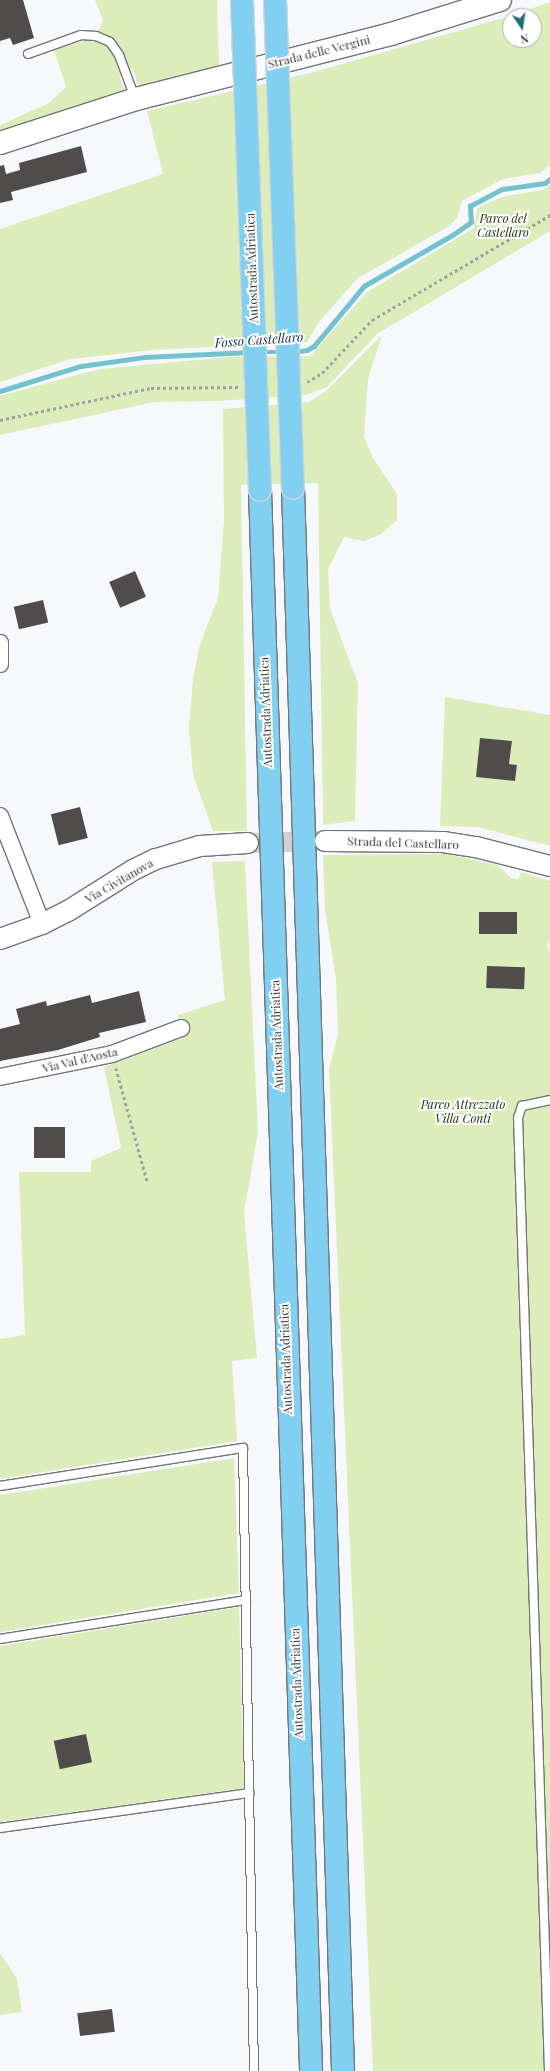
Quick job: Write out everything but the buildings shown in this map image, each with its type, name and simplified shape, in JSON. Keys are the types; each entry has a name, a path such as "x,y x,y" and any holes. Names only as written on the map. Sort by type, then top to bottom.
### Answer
{"highway":[{"name":"Autostrada Adriatica","path":"242,0 260,490 311,2071"},
{"path":"275,0 293,488 343,2071"}],"main road":[{"name":"Strada delle Vergini","path":"0,143 136,99 391,34 500,0"}],"street":[{"path":"0,643 0,664"},
{"path":"0,816 42,924"},
{"name":"Strada del Castellaro","path":"325,841 443,842 476,847 550,866"},
{"name":"Via Civitanova","path":"0,940 42,924 156,859 200,846 248,843"},
{"name":"Via Val d'Aosta","path":"0,1077 112,1054 181,1028"}],"lane":[{"path":"28,54 81,35 96,36 110,42 119,55 136,99"},
{"path":"549,2071 518,1118 522,1106 550,1100"},
{"path":"0,1486 243,1448 254,2071"},
{"path":"0,1639 246,1600"},
{"path":"0,1828 250,1793"}],"path":[{"path":"112,1054 148,1184"}],"green space":[{"path":"95,0 217,0 219,68 139,88 133,69 119,75 125,92 0,134 0,125 49,103 66,87 54,50 78,43 98,31 103,20"},
{"path":"550,2 550,165 540,173 503,179 462,201 457,218 449,226 358,278 319,322 307,342 152,350 71,359 0,382 0,229 163,174 147,111 314,72 502,18 502,48 542,48 542,8 533,8"},
{"name":"Parco del Castellaro","path":"550,185 550,231 377,334 327,387 306,395 218,401 155,402 0,435 0,396 100,369 229,357 310,356 367,292 474,228 477,208 501,197 543,190"},
{"path":"382,335 368,379 364,437 373,458 397,494 397,520 381,534 364,541 344,537 328,569 330,609 358,683 355,821 323,825 318,483 241,485 247,831 213,831 193,775 189,728 193,679 200,644 218,598 224,521 223,409 309,402 326,391"},
{"path":"445,697 550,715 550,846 478,827 440,826","holes":["480,738 512,741 509,764 517,765 515,781 477,777"]},
{"name":"Parco Attrezzato Villa Conti","path":"447,854 497,865 511,878 518,879 521,872 550,881 550,942 547,945 550,952 550,2071 373,2071 329,1069 338,1035 336,979 325,910 323,855","holes":["479,912 517,912 517,934 479,934","487,967 525,967 525,989 487,988"]},
{"path":"245,861 258,1132 244,1212 257,1358 232,1361 237,1441 0,1479 0,1339 25,1335 19,1172 91,1172 91,1161 121,1148 104,1067 183,1038 178,1015 225,1000 212,862"},
{"path":"234,1458 239,1593 0,1632 0,1495"},
{"path":"239,1607 244,1788 0,1822 0,1646","holes":["86,1734 92,1762 60,1768 54,1740"]},
{"path":"0,1953 17,1979 22,2012 0,2015"}],"waterway":[{"name":"Fosso Castellaro","path":"294,352 307,350 314,346 364,286 454,234 471,222 470,206 502,189 545,183 550,179"},
{"name":"Fosso Castellaro","path":"0,391 81,366 145,357 250,352"},
{"name":"Fosso Castellaro","path":"262,352 282,352"}],"tunnel":[{"path":"248,843 321,841"}]}
